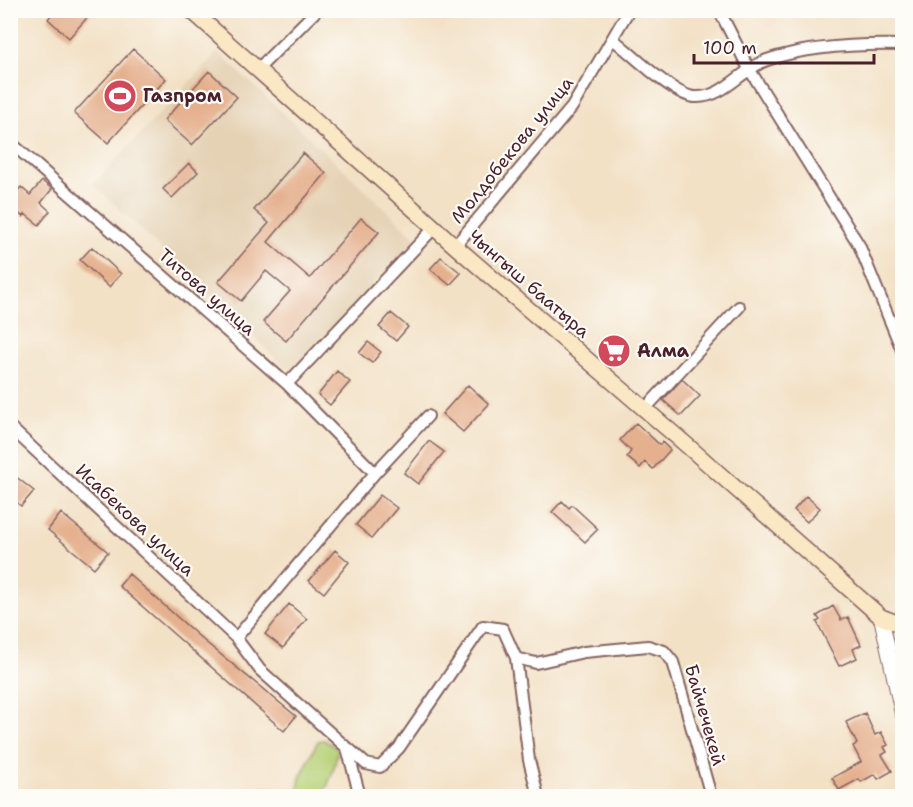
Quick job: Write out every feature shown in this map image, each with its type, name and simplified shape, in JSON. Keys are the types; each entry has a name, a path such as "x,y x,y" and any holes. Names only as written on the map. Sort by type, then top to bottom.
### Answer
{"main road":[{"name":"Чынгыш баатыра","path":"191,10 455,246 881,617 903,625"}],"street":[{"path":"258,69 317,10"},
{"name":"Молдобекова улица","path":"455,246 573,106 614,40 629,10"},
{"path":"721,14 748,67 859,245 903,350"},
{"path":"614,40 674,88 694,98 718,90 737,79 748,67 768,59 814,50 866,44 903,45"},
{"name":"Титова улица","path":"10,142 287,384 375,473"},
{"path":"287,384 435,227"},
{"path":"645,410 739,307"},
{"path":"236,639 375,473 428,416"},
{"name":"Исабекова улица","path":"10,427 236,639 260,670 366,764 380,767 399,748 483,626 503,629 516,658"},
{"path":"881,617 903,713"},
{"name":"Байчечекей","path":"516,658 536,663 584,652 648,646 664,651 673,662 711,796"},
{"path":"516,658 529,760 538,796"},
{"path":"348,748 360,796"}],"shaded area":[{"path":"218,52 417,239 290,372 93,184"}],"green space":[{"path":"324,740 338,749 328,785 322,796 297,796 300,778 318,741"}],"building":[{"path":"55,10 94,10 69,38 48,19"},
{"name":"Газпром","path":"133,49 166,79 108,143 74,113"},
{"path":"209,71 237,97 192,145 164,120"},
{"path":"303,153 326,173 268,242 310,278 361,218 379,232 286,341 263,322 290,291 266,271 241,301 218,282 269,223 254,210"},
{"path":"189,163 198,172 172,198 163,189"},
{"path":"42,181 52,189 41,203 50,211 39,225 25,214 23,217 17,212 10,220 10,200 21,187 30,195"},
{"path":"92,247 121,274 109,287 80,260"},
{"path":"441,257 461,273 450,285 430,269"},
{"path":"391,313 408,327 396,341 379,327"},
{"path":"368,342 381,352 372,363 359,353"},
{"path":"337,371 350,382 330,405 318,395"},
{"path":"682,379 700,396 681,416 663,400"},
{"path":"468,385 489,404 463,432 442,414"},
{"path":"636,423 660,445 662,442 670,450 653,469 645,462 640,468 627,457 631,451 620,440"},
{"path":"429,441 444,452 418,484 404,473"},
{"path":"10,472 34,491 21,506 10,497"},
{"path":"380,495 397,508 372,538 356,525"},
{"path":"806,496 820,508 807,522 794,510"},
{"path":"562,501 569,508 572,505 598,529 585,542 552,512"},
{"path":"61,513 108,552 94,568 48,530"},
{"path":"335,550 349,562 324,593 309,581"},
{"path":"129,574 203,640 296,716 284,731 119,586"},
{"path":"289,604 307,619 283,648 265,634"},
{"path":"833,606 841,620 848,617 861,645 853,649 857,658 839,666 817,622 820,620 817,616"},
{"path":"865,713 875,735 881,732 888,745 884,747 887,752 882,755 892,771 878,779 875,774 861,782 859,779 839,790 832,778 861,762 853,746 857,744 846,722"}],"place":[{"name":"Газпром","path":"120,96"},
{"name":"Алма","path":"614,351"}]}
